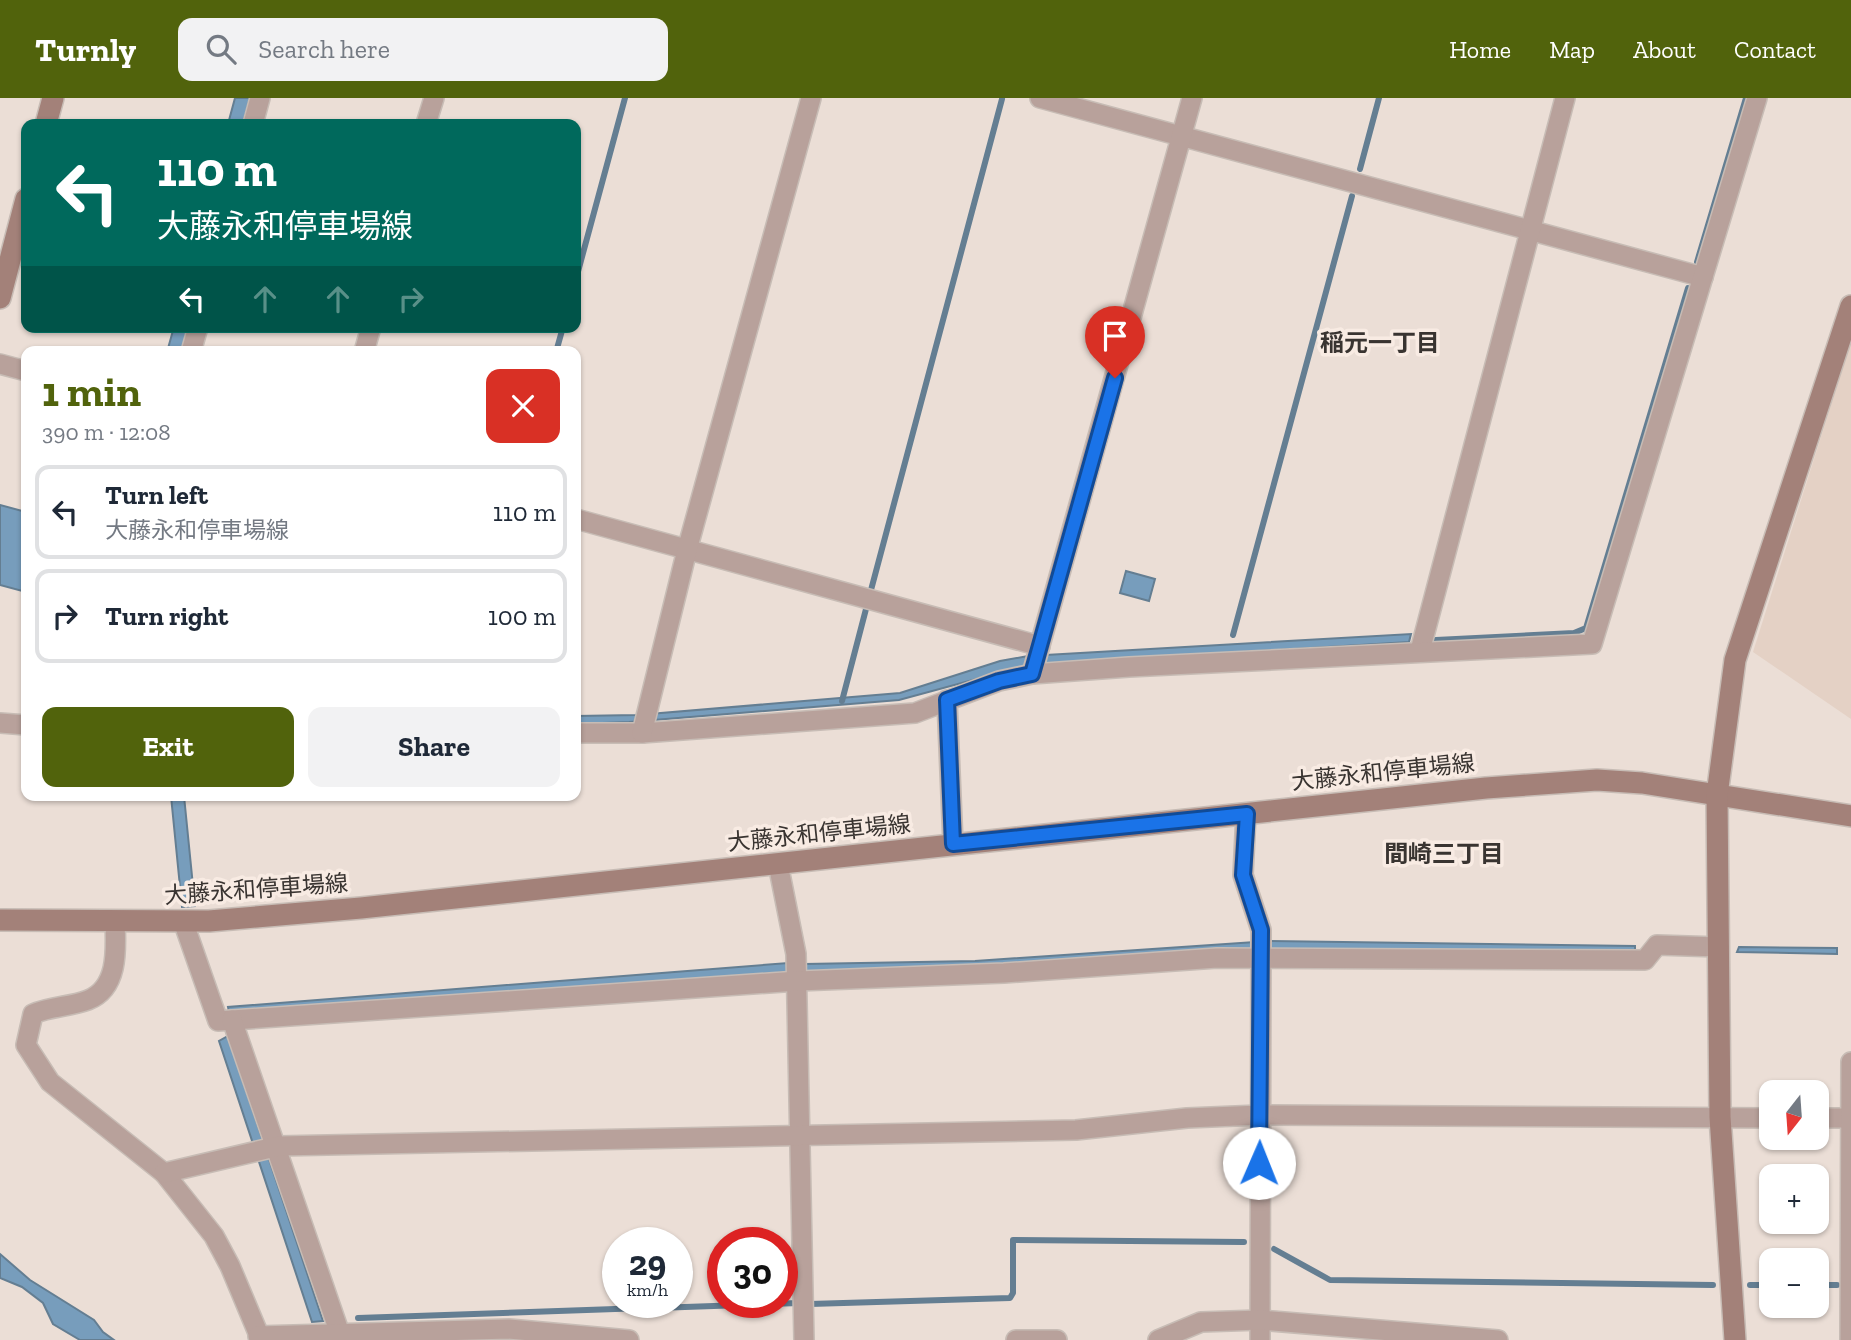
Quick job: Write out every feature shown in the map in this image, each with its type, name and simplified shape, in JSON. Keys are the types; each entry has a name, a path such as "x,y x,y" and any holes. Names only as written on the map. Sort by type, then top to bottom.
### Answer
{"main road":[{"path":"47,119 53,98"},
{"path":"0,298 21,218"},
{"path":"1735,1340 1720,1117 1717,795 1735,660 1851,306"},
{"name":"大藤永和停車場線","path":"0,920 183,922 361,908 1486,788 1597,780 1642,783 1851,816"}],"street":[{"path":"254,119 260,98"},
{"path":"428,119 434,98"},
{"path":"645,723 687,550 811,98"},
{"path":"1040,98 1703,277"},
{"path":"581,732 645,723 915,712 999,681 1036,660 1192,98"},
{"path":"1420,651 1565,98"},
{"path":"581,520 687,550 1036,660 1420,651 1438,653 1592,644 1756,98"},
{"path":"0,364 21,370"},
{"path":"947,700 953,844"},
{"path":"0,723 21,725"},
{"path":"1247,814 1243,875 1261,950 1260,1330"},
{"path":"778,864 796,954 804,1340"},
{"path":"115,922 117,958 104,989 89,1000 48,1007 33,1014 26,1045 50,1082 164,1173 214,1236 230,1266 260,1338 509,1329 629,1340"},
{"path":"183,922 218,1021 797,981 1004,973 1261,950 1645,960 1657,945 1719,947"},
{"path":"232,1020 266,1148 328,1334"},
{"path":"1850,1340 1851,1062"},
{"path":"164,1173 266,1148 801,1134 1076,1130 1188,1118 1260,1115 1759,1118"},
{"path":"1829,1118 1850,1118"},
{"path":"1158,1340 1201,1322 1260,1330 1498,1340"},
{"path":"1016,1340 1057,1340"}],"shaded area":[{"path":"1851,342 1851,719 1753,652"}],"water":[{"path":"235,98 250,98 244,119 229,119"},
{"path":"172,333 187,333 183,346 169,346"},
{"path":"0,505 21,511 21,591 0,585"},
{"path":"1126,571 1155,579 1149,601 1120,593"},
{"path":"1411,634 1409,642 1028,665 899,700 581,724 581,716 637,715 900,693 1000,661 1028,656"},
{"path":"171,801 184,801 195,906 182,907"},
{"path":"1270,941 1635,946 1635,955 806,973 805,964 975,961"},
{"path":"1739,947 1837,948 1837,954 1737,952"},
{"path":"788,963 790,972 237,1014 229,1012 228,1007"},
{"path":"228,1036 323,1321 312,1322 219,1041"},
{"path":"0,1254 30,1280 94,1320 103,1332 114,1340 80,1340 53,1324 43,1303 22,1287 0,1278"}],"waterway":[{"path":"581,261 625,98"},
{"path":"1360,169 1379,98"},
{"path":"1697,262 1746,98"},
{"path":"871,590 1002,99"},
{"path":"1233,635 1352,196"},
{"path":"1436,640 1574,633 1586,628 1688,288"},
{"path":"558,346 561,333"},
{"path":"842,701 866,609"},
{"path":"810,1304 1010,1298 1013,1293 1013,1240 1244,1242"},
{"path":"1274,1249 1330,1280 1713,1285"},
{"path":"1750,1285 1759,1285"},
{"path":"1829,1285 1837,1285"},
{"path":"693,1307 799,1303"},
{"path":"358,1318 602,1309"}],"district":[{"name":"稲元一丁目","path":"1380,343"},
{"name":"間崎三丁目","path":"1444,854"}],"route":[{"path":"1115,378 1032,674 999,681 947,700 953,844 1247,814 1243,875 1261,930 1259,1163"}]}
